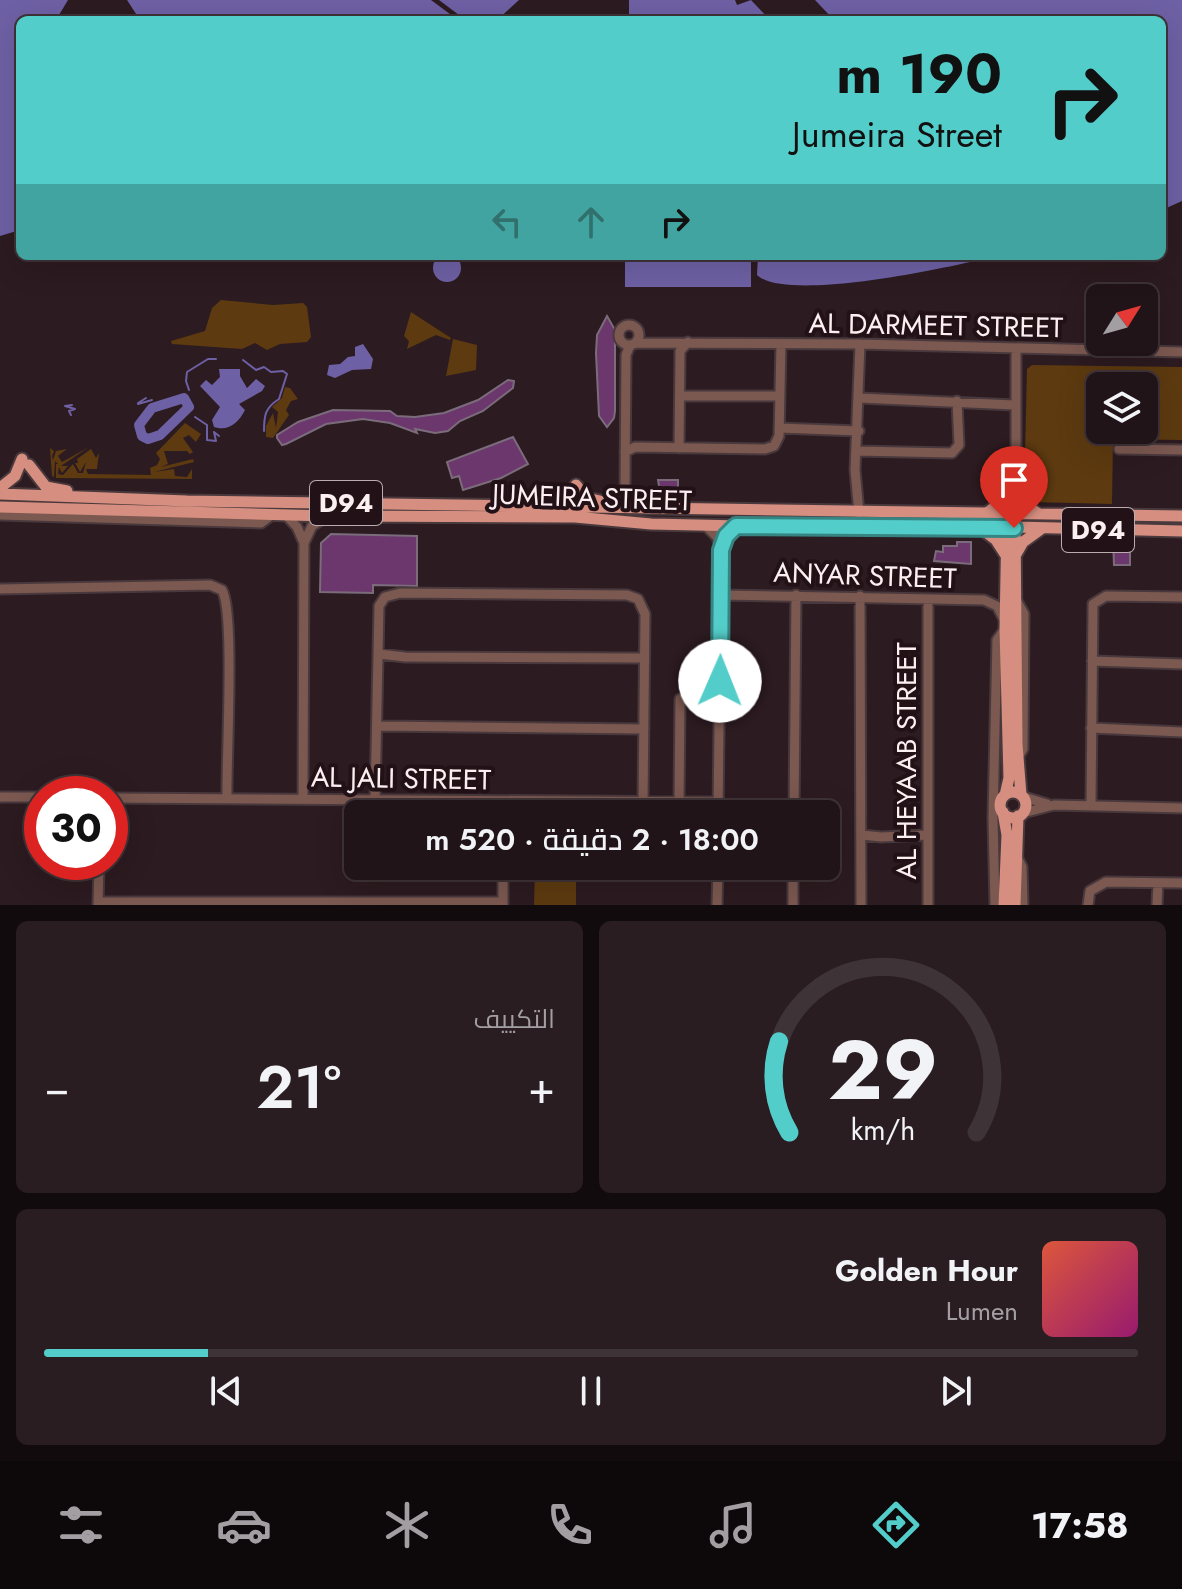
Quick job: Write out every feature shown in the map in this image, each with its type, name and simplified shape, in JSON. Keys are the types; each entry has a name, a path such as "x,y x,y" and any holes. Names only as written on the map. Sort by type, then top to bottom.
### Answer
{"main road":[{"path":"0,491 25,462 50,489 86,493 93,498 88,501 34,498 28,501 29,508"},
{"path":"576,485 589,499 630,506"},
{"path":"987,513 1013,489 1042,523 1009,557"},
{"name":"JUMEIRA STREET","path":"0,491 18,495 93,498 463,500 859,513 987,513 1012,515 1042,523 1182,531"},
{"path":"0,505 18,502 18,495"},
{"name":"JUMEIRA STREET","path":"0,505 327,516 540,516 705,525 881,529 933,525 1011,528 1042,523 1182,516"},
{"path":"540,516 551,512 571,512 575,505"},
{"path":"589,518 592,511 613,511 630,506"},
{"path":"1004,905 1022,796 1012,761 1005,624 1005,586 1012,515"},
{"path":"978,526 996,540 1009,557 1014,596 1012,761 1000,805 1011,854 1015,905"},
{"path":"997,752 1012,761"},
{"path":"1005,795 1011,792 1022,796"},
{"path":"1003,812 1010,817 1021,814"},
{"path":"996,865 1011,854"}],"street":[{"name":"AL DARMEET STREET","path":"635,341 688,342"},
{"name":"AL DARMEET STREET","path":"635,341 1182,352"},
{"path":"630,506 625,490 630,450 625,440 626,355 635,341"},
{"path":"679,448 680,351 688,342"},
{"path":"672,343 680,351"},
{"path":"630,450 768,449 778,441 781,344"},
{"path":"859,513 860,344"},
{"path":"1012,515 1016,348"},
{"path":"680,396 779,396"},
{"path":"859,398 1014,405"},
{"path":"857,451 952,453 959,445 957,401"},
{"path":"779,428 859,431"},
{"path":"1119,449 1182,450"},
{"path":"0,515 261,523 279,514 297,527 304,543 301,799"},
{"path":"304,543 312,526 327,516"},
{"path":"705,525 717,537 721,550 718,800"},
{"path":"721,550 726,536 736,526"},
{"path":"0,589 213,585 222,590 226,597 228,644 225,799"},
{"name":"ANYAR STREET","path":"721,592 984,600 995,596 1005,586"},
{"path":"378,800 379,606 383,598 394,593 613,595 631,596 641,602 645,614 640,800"},
{"path":"794,595 794,800"},
{"path":"861,905 862,596"},
{"path":"1089,805 1091,613 1097,599 1109,596 1182,597"},
{"name":"AL HEYAAB STREET","path":"928,905 930,600"},
{"name":"ANYAR STREET","path":"984,600 997,606 1005,624"},
{"path":"995,905 993,818 997,752 997,640 1005,624"},
{"path":"379,657 644,660"},
{"path":"1092,663 1182,664"},
{"path":"679,800 680,699"},
{"path":"379,728 644,731"},
{"path":"1091,731 1182,732"},
{"path":"1022,796 1054,805"},
{"path":"0,797 24,797"},
{"name":"AL JALI STREET","path":"128,798 344,800"},
{"path":"1021,814 1054,805 1182,808"},
{"path":"862,837 928,838"},
{"path":"1011,854 1022,865 1023,905"},
{"path":"99,880 98,901 400,904 503,903 503,880"},
{"path":"717,905 718,880"},
{"path":"793,880 793,905"},
{"path":"1088,905 1090,891 1102,883 1182,883"},
{"path":"1156,883 1156,905"}],"shaded area":[{"path":"0,0 68,0 58,16 16,16 16,231 0,236"},
{"path":"127,0 431,0 453,16 137,16"},
{"path":"439,0 519,0 501,16 460,16"},
{"path":"629,0 735,0 737,5 751,0 766,16 629,16"},
{"path":"815,0 1182,0 1182,201 1166,208 1166,16 830,16"},
{"path":"436,260 458,260 460,273 452,281 442,281 434,273"},
{"path":"625,260 751,260 751,287 625,287"},
{"path":"758,260 978,260 834,284 774,283 757,275"},
{"path":"221,300 273,305 303,303 307,307 311,337 307,342 280,344 267,350 255,343 242,349 172,344 171,341 205,331 212,308"},
{"path":"411,312 450,340 436,335 407,349 409,341 404,336"},
{"path":"453,339 477,345 476,370 446,376"},
{"path":"363,344 373,359 371,369 352,370 335,378 327,375 329,365 340,364 348,357 355,356 355,347"},
{"path":"1032,365 1182,367 1182,440 1158,440 1158,372 1086,372 1086,444 1113,444 1112,504 1030,502 1024,495 1027,369"},
{"path":"219,369 240,369 240,376 247,388 256,379 265,386 262,391 239,404 245,410 243,414 233,425 224,428 214,427 212,420 220,407 200,386 206,380 212,385 220,377"},
{"path":"285,387 290,388 298,399 291,401 286,410 289,415 273,438 266,437 266,426 273,413 276,428 278,412 272,407 282,398"},
{"path":"185,423 201,434 196,442 189,435 183,438 193,452 164,451 168,464 161,467 193,459 194,462 154,472 174,469 175,476 187,477 192,469 192,479 56,478 58,464 55,461 52,476 50,448 54,451 53,460 56,451 67,449 58,456 62,462 89,447 61,466 68,466 62,473 59,467 58,474 63,475 73,464 78,473 83,473 86,462 80,472 75,463 91,449 96,458 99,453 97,469 86,469 88,474 151,475 150,468 157,465 160,459 156,453"},
{"path":"535,880 576,880 576,905 534,905"}],"building":[{"path":"607,316 615,330 615,411 607,427 599,416 596,353 597,335"},
{"path":"508,380 514,381 513,388 483,411 460,421 448,431 435,433 415,429 417,433 390,423 363,419 326,424 282,445 277,438 298,422 333,410 390,411 397,416 415,417 444,413 478,400"},
{"path":"513,437 528,464 501,478 463,490 459,476 452,478 447,462"},
{"path":"658,480 678,480 678,497 661,497"},
{"path":"331,534 417,536 417,586 373,585 373,593 320,592 321,543"},
{"path":"1113,540 1130,540 1130,565 1114,565"},
{"path":"957,542 971,542 971,564 934,561 936,551 943,552 943,546 957,546"}],"waterway":[{"path":"189,390 187,372 208,359 216,359"},
{"path":"243,360 256,370 264,367 271,372 283,371 287,374 279,399 266,412 264,431"},
{"path":"138,403 146,398"},
{"path":"184,398 189,407 160,435 148,439 142,436 139,425 152,408 184,398"},
{"path":"138,404 152,400"},
{"path":"71,415 69,411 75,409 65,406 72,405"},
{"path":"195,417 207,425 207,440 216,441 214,432 219,436"}],"route":[{"path":"720,681 721,550 726,536 736,526 895,529 933,525 1014,528"}]}
